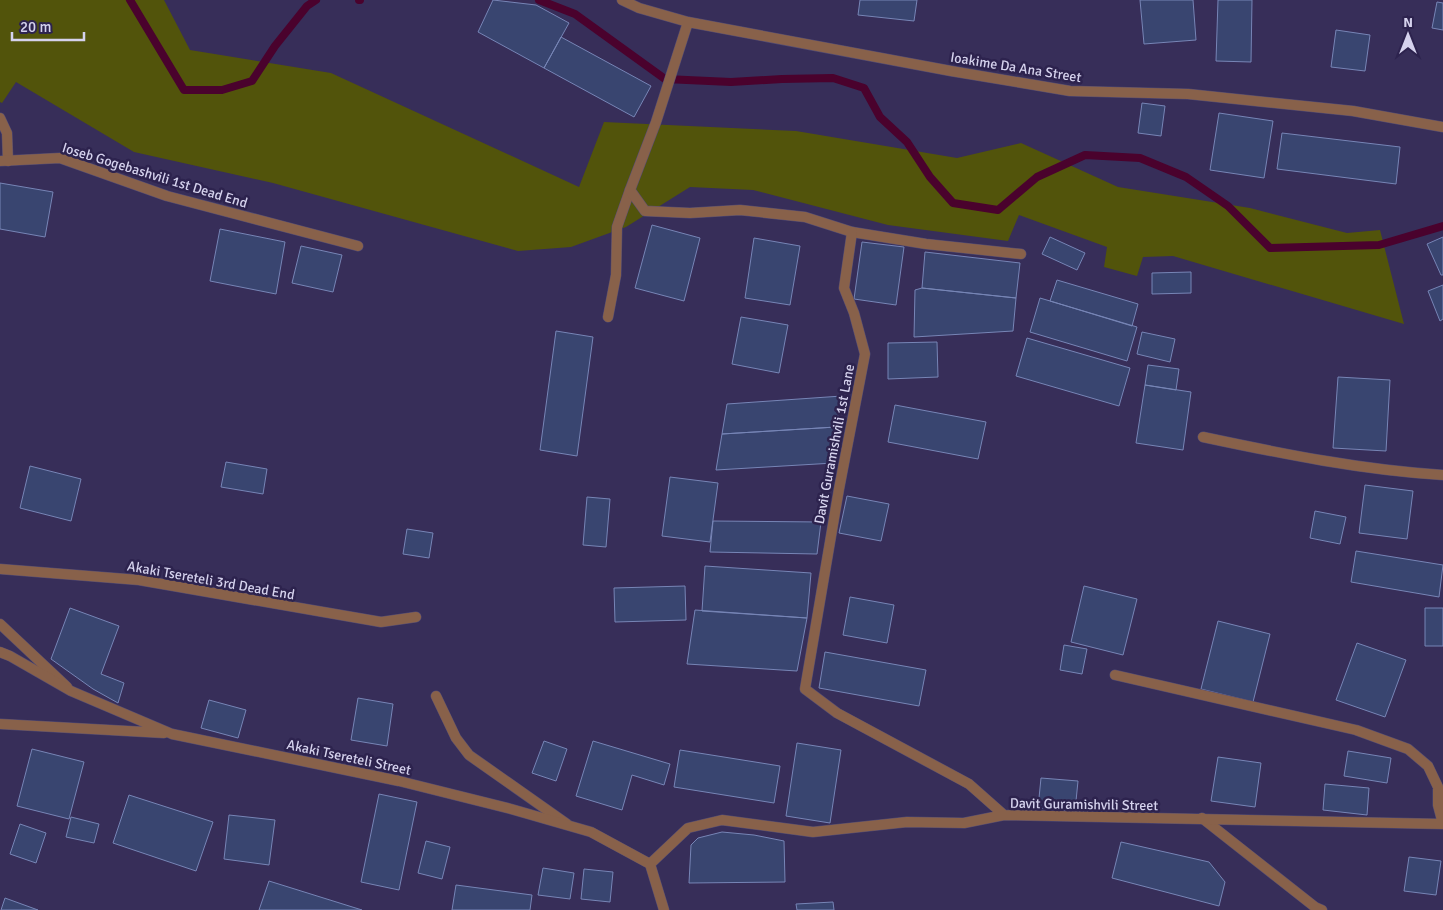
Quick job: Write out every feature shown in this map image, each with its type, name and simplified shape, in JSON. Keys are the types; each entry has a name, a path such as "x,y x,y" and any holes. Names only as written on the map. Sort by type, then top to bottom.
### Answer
{"street":[{"name":"Ioakime Da Ana Street","path":"622,0 639,4 688,22 1070,91 1188,94 1353,111 1443,127"},
{"path":"608,316 616,275 617,227 688,22"},
{"path":"0,118 7,133 4,161"},
{"name":"Ioseb Gogebashvili 1st Dead End","path":"4,161 60,158 167,196 358,246"},
{"path":"630,190 645,211 690,213 740,210 805,217 852,232 926,244 1020,254"},
{"name":"Davit Guramishvili 1st Lane","path":"852,232 844,288 854,313 865,354 839,490 805,689 837,713 969,784 1004,815"},
{"path":"1203,438 1315,460 1409,473 1443,475"},
{"name":"Akaki Tsereteli 3rd Dead End","path":"0,569 139,580 380,622 416,617"},
{"path":"0,624 71,691"},
{"name":"Akaki Tsereteli Street","path":"0,652 71,691 172,734 399,781 512,809 590,832 650,864"},
{"path":"1115,675 1356,730 1408,749 1428,766 1438,787 1438,805 1443,824"},
{"path":"436,696 456,738 469,755 570,826"},
{"path":"0,724 172,734"},
{"name":"Davit Guramishvili Street","path":"650,864 688,828 722,820 813,832 907,822 964,823 1004,815 1172,820 1202,818 1443,824"},
{"path":"1202,818 1315,907 1322,910"},
{"path":"650,864 664,910"}],"shaded area":[{"path":"0,0 164,0 190,50 331,73 579,187 604,122 796,131 957,158 1021,143 1118,187 1250,208 1347,233 1380,230 1404,324 1173,256 1143,257 1137,276 1104,267 1107,247 1019,215 1008,241 888,225 753,190 690,187 626,227 571,247 518,251 273,183 134,152 16,82 2,103 0,102"}],"building":[{"path":"493,0 536,5 569,23 544,68 478,32"},
{"path":"860,0 917,0 914,21 858,15"},
{"path":"1140,0 1193,0 1196,40 1144,44"},
{"path":"1218,0 1252,0 1251,62 1216,61"},
{"path":"1437,2 1443,3 1443,30 1432,28"},
{"path":"1336,30 1370,35 1365,71 1331,67"},
{"path":"561,37 651,86 634,117 544,68"},
{"path":"1142,103 1165,106 1161,136 1138,133"},
{"path":"1219,113 1273,121 1264,178 1210,170"},
{"path":"1282,133 1400,147 1396,184 1277,169"},
{"path":"0,183 53,192 45,237 0,229"},
{"path":"652,225 700,238 684,301 635,288"},
{"path":"220,229 285,242 276,294 210,281"},
{"path":"1050,237 1085,253 1077,270 1042,254"},
{"path":"1443,237 1443,275 1441,275 1427,244"},
{"path":"754,238 800,246 790,305 745,298"},
{"path":"862,242 904,247 896,305 854,299"},
{"path":"301,246 342,255 333,292 292,283"},
{"path":"925,252 1020,263 1016,298 922,288"},
{"path":"1191,272 1191,293 1152,294 1152,273"},
{"path":"1057,280 1138,304 1132,326 1050,301"},
{"path":"1443,285 1443,319 1440,321 1428,291"},
{"path":"922,288 1016,298 1013,331 914,337 915,290"},
{"path":"1040,298 1137,327 1127,361 1030,332"},
{"path":"741,317 788,325 779,373 732,364"},
{"path":"556,331 593,337 577,456 540,450"},
{"path":"1142,332 1175,339 1170,362 1137,354"},
{"path":"1027,338 1130,368 1119,406 1016,376"},
{"path":"937,342 938,377 888,379 888,343"},
{"path":"1148,365 1179,369 1176,390 1145,385"},
{"path":"1338,377 1390,380 1386,451 1333,448"},
{"path":"1145,385 1191,392 1183,450 1136,443"},
{"path":"842,396 836,427 722,434 727,404"},
{"path":"895,405 986,422 978,459 888,442"},
{"path":"836,427 834,463 716,470 722,434"},
{"path":"226,462 267,469 263,494 221,487"},
{"path":"30,466 81,479 71,521 20,508"},
{"path":"670,477 718,483 710,542 662,536"},
{"path":"1365,485 1413,491 1407,539 1359,533"},
{"path":"847,496 889,504 881,541 839,533"},
{"path":"587,497 610,499 606,547 583,545"},
{"path":"1315,511 1346,517 1340,544 1310,538"},
{"path":"713,521 821,522 817,554 710,552"},
{"path":"407,529 433,533 429,558 403,554"},
{"path":"1356,551 1443,565 1439,597 1351,582"},
{"path":"705,566 811,573 807,618 702,611"},
{"path":"685,586 686,620 615,622 614,588"},
{"path":"1084,586 1137,599 1123,655 1071,642"},
{"path":"850,597 894,605 887,643 843,635"},
{"path":"70,608 119,626 101,674 124,683 118,703 93,689 51,659"},
{"path":"1425,608 1443,608 1443,646 1425,646"},
{"path":"695,610 807,618 797,671 687,664"},
{"path":"1218,621 1270,634 1253,702 1201,689"},
{"path":"1357,643 1406,660 1385,717 1336,700"},
{"path":"1064,645 1087,649 1082,674 1060,670"},
{"path":"825,652 926,670 919,706 819,688"},
{"path":"358,698 393,704 387,746 351,740"},
{"path":"209,700 246,710 238,738 201,728"},
{"path":"544,741 567,749 556,781 532,773"},
{"path":"593,741 670,764 664,785 632,775 622,810 576,796"},
{"path":"797,743 841,750 830,823 786,816"},
{"path":"32,749 84,762 69,819 17,806"},
{"path":"680,750 780,766 774,803 674,787"},
{"path":"1348,751 1391,758 1387,783 1344,776"},
{"path":"1218,757 1261,763 1255,807 1211,801"},
{"path":"1041,778 1078,781 1075,811 1038,808"},
{"path":"1325,784 1369,788 1367,815 1323,810"},
{"path":"379,794 417,802 399,890 361,882"},
{"path":"129,795 213,822 196,871 113,843"},
{"path":"229,815 275,820 269,865 224,859"},
{"path":"71,817 99,824 94,843 66,837"},
{"path":"20,824 46,833 36,863 10,854"},
{"path":"722,832 754,835 784,841 785,882 689,883 691,845 698,838"},
{"path":"426,841 450,847 442,879 418,873"},
{"path":"1121,842 1209,862 1225,882 1219,906 1112,878"},
{"path":"1409,857 1441,861 1436,895 1404,891"},
{"path":"543,868 574,873 570,899 538,895"},
{"path":"584,869 613,872 610,902 581,899"},
{"path":"269,881 362,910 259,910"},
{"path":"456,885 532,895 530,910 452,910"},
{"path":"5,898 38,910 1,910"},
{"path":"833,902 834,910 797,910 796,904"}],"waterway":[{"path":"130,0 184,90 222,90 252,81 275,46 307,6 316,0"},
{"path":"539,0 575,14 665,79 731,82 833,78 864,88 880,117 907,142 930,177 953,203 998,210 1037,177 1085,155 1140,158 1186,177 1228,206 1270,248 1379,245 1443,226"}]}
